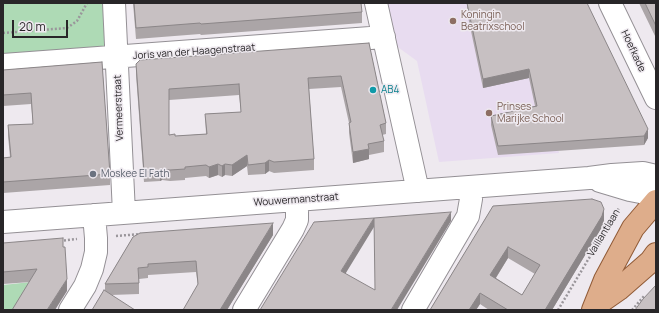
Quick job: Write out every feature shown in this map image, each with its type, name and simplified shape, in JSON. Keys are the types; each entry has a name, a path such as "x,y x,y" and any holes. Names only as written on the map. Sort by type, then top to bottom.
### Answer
{"main road":[{"path":"594,308 605,280 633,228 656,201"},
{"path":"594,308 619,289 651,261 656,254"}],"street":[{"name":"Vermeerstraat","path":"114,3 124,213"},
{"path":"376,3 418,191"},
{"name":"Hoefkade","path":"610,3 656,98"},
{"name":"Joris van der Haagenstraat","path":"3,66 384,37"},
{"name":"Wouwermanstraat","path":"3,222 589,178 612,175 642,173 656,176"},
{"name":"Wouwermanstraat","path":"589,178 630,190 656,195"},
{"path":"413,310 468,216 471,199 470,187"},
{"path":"244,310 293,229 297,220 297,200"},
{"path":"70,310 85,286 92,269 96,252 94,215"}],"path":[{"path":"3,33 67,28 77,21 87,3"},
{"name":"Vaillantlaan","path":"558,310 630,190"}],"shaded area":[{"name":"Prinses Marijke School","path":"376,3 583,3 540,72 559,153 439,162 417,61 384,37"}],"green space":[{"path":"3,3 104,3 107,45 100,47 3,54"},
{"path":"31,282 19,310 3,310 3,285"}],"building":[{"path":"134,3 361,3 362,12 136,28"},
{"path":"467,3 587,3 648,129 644,136 498,146 491,116 537,106 529,69 483,79"},
{"path":"645,3 656,3 656,26"},
{"path":"369,43 386,123 380,125 384,141 368,144 369,149 353,152 349,123 351,122 341,76 308,78 314,159 274,162 269,160 265,163 248,165 247,155 232,165 225,164 222,166 218,164 209,167 206,165 185,167 185,169 162,169 160,171 144,172 136,64 140,60","holes":["239,84 241,112 205,114 207,134 169,135 169,89"]},
{"path":"102,62 110,174 3,182 3,158 11,157 8,125 33,124 31,93 3,95 3,70"},
{"path":"592,199 601,202 604,209 602,216 545,310 508,310 480,293 469,310 430,310 493,206","holes":["508,247 540,265 522,295 490,275"]},
{"path":"451,212 391,310 260,310 314,222","holes":["374,218 375,290 341,271"]},
{"path":"273,223 220,310 183,310 198,284 196,261 148,264 148,267 138,268 139,283 105,284 133,237 140,233"},
{"path":"63,238 67,279 47,310 12,310 37,269 3,272 3,243"},
{"path":"656,285 656,310 635,310 643,299"},
{"path":"104,290 135,310 92,310"}],"place":[{"name":"Koningin Beatrixschool","path":"453,21"},
{"name":"AB4","path":"373,90"},
{"name":"Prinses Marijke School","path":"489,113"},
{"name":"Moskee El Fath","path":"93,174"}]}
